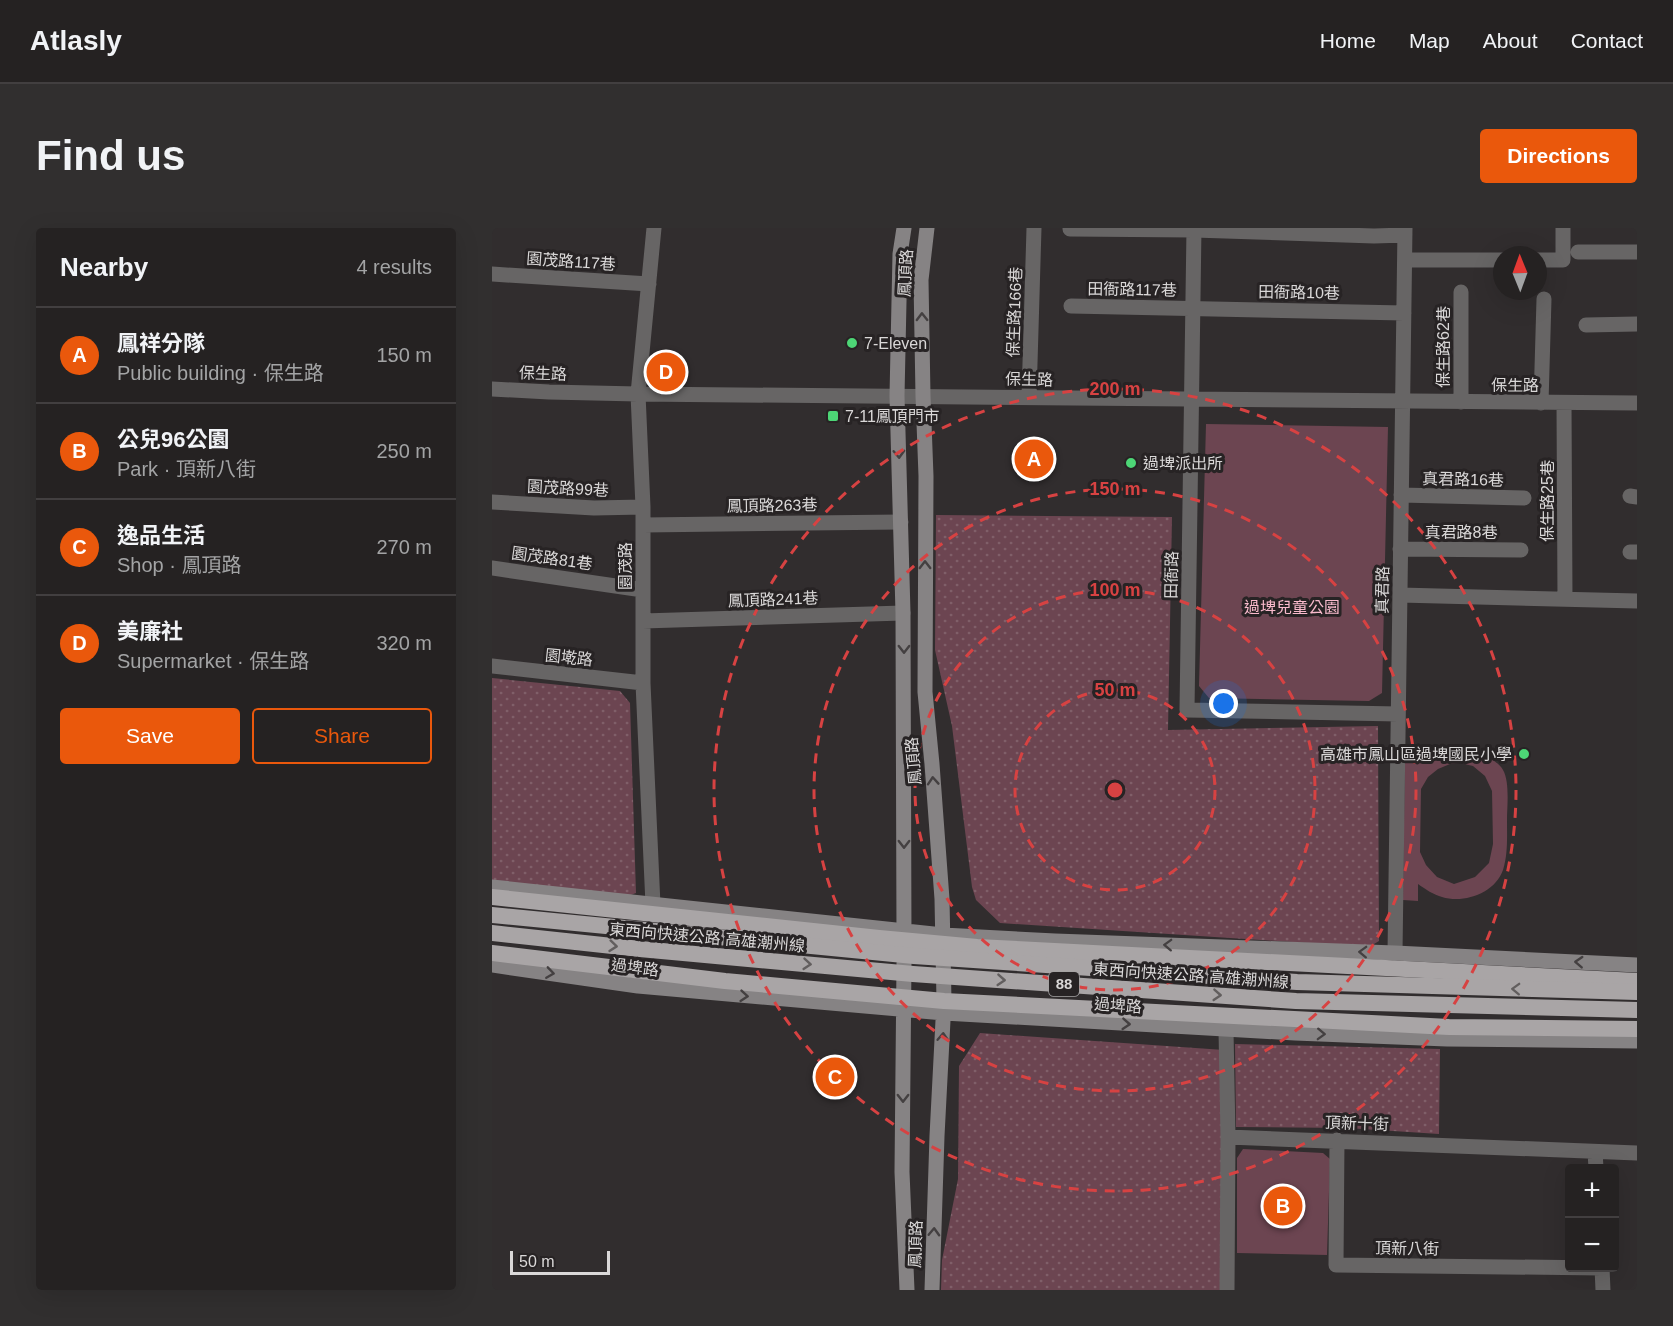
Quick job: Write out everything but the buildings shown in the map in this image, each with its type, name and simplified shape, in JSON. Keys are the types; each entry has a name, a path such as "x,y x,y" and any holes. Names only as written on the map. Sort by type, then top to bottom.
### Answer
{"highway":[{"path":"492,897 723,921 943,939 1054,952 1637,981"},
{"name":"東西向快速公路 高雄潮州線","path":"492,915 914,956 1285,981 1637,992"},
{"name":"東西向快速公路 高雄潮州線","path":"492,933 640,950 913,974 1296,1001 1637,1010"},
{"path":"492,953 903,1004 944,1007 1045,1007 1449,1028 1637,1029"}],"main road":[{"name":"鳳頂路","path":"904,228 900,254 897,396 903,613 902,1172 907,1290"},
{"name":"鳳頂路","path":"927,228 921,280 922,396 926,476 925,692 942,899 944,1007 932,1290"},
{"path":"492,887 904,936"},
{"path":"943,939 1395,953 1637,965"},
{"name":"過埤路","path":"492,965 638,986 903,1004"},
{"name":"過埤路","path":"944,1007 1047,1018 1226,1030 1447,1039 1637,1041"}],"street":[{"name":"園茂路","path":"653,905 643,683 643,507 638,394 654,228"},
{"name":"保生路166巷","path":"1029,397 1035,228"},
{"path":"1547,260 1563,260 1563,228"},
{"path":"1070,229 1194,229 1374,236 1405,232"},
{"name":"田衙路","path":"1194,229 1187,710 1398,714"},
{"name":"真君路","path":"1395,953 1405,232"},
{"path":"1578,252 1637,252"},
{"path":"1404,260 1493,260"},
{"name":"園茂路117巷","path":"492,274 649,284"},
{"name":"保生路62巷","path":"1461,292 1461,402"},
{"path":"1541,403 1544,300"},
{"name":"田衙路117巷","path":"1071,306 1193,307"},
{"name":"田衙路10巷","path":"1193,307 1404,313"},
{"path":"1586,325 1637,324"},
{"name":"保生路","path":"492,389 638,394 1637,404"},
{"name":"保生路25巷","path":"1564,403 1565,599"},
{"name":"真君路16巷","path":"1401,495 1524,498"},
{"name":"園茂路99巷","path":"492,502 594,508 643,507"},
{"name":"鳳頂路263巷","path":"643,525 901,522"},
{"name":"真君路8巷","path":"1401,549 1521,550"},
{"name":"園茂路81巷","path":"492,568 643,590"},
{"path":"1400,595 1637,601"},
{"name":"鳳頂路241巷","path":"643,621 903,613"},
{"name":"園墘路","path":"492,666 643,683"},
{"path":"1226,1030 1227,1290"},
{"name":"頂新十街","path":"1228,1137 1637,1152"},
{"name":"頂新八街","path":"1337,1140 1336,1265 1565,1268"},
{"path":"1594,1152 1596,1164"},
{"path":"1602,1272 1603,1290"}],"green space":[{"name":"過埤兒童公園","path":"1206,424 1388,427 1382,693 1369,701 1209,698 1199,686"},
{"path":"936,515 1172,517 1168,730 1378,726 1379,941 1369,947 1000,923 976,900 972,887 952,726 935,650"},
{"path":"492,678 620,691 630,703 636,893 623,898 492,881"},
{"path":"1421,746 1422,758 1439,750 1461,746 1486,755 1503,770 1508,795 1506,858 1499,878 1478,895 1451,899 1436,895 1418,884 1418,901 1403,900 1405,747","holes":["1460,763 1473,766 1485,776 1492,791 1493,844 1489,863 1475,877 1454,884 1437,877 1426,865 1420,852 1421,789 1428,777 1438,769"]},
{"path":"980,1033 1224,1050 1226,1290 941,1290 942,1260 958,1179 959,1066"},
{"path":"1235,1044 1440,1049 1439,1134 1347,1128 1236,1127"},
{"path":"1243,1149 1323,1153 1330,1159 1327,1255 1237,1253 1237,1158"}],"place":[{"name":"7-Eleven","path":"852,343"},
{"name":"美廉社","path":"666,372"},
{"name":"7-11鳳頂門市","path":"833,416"},
{"name":"鳳祥分隊","path":"1034,459"},
{"name":"過埤派出所","path":"1131,463"},
{"name":"高雄市鳳山區過埤國民小學","path":"1524,754"},
{"name":"逸品生活","path":"835,1077"},
{"name":"公兒96公園","path":"1283,1206"}]}
